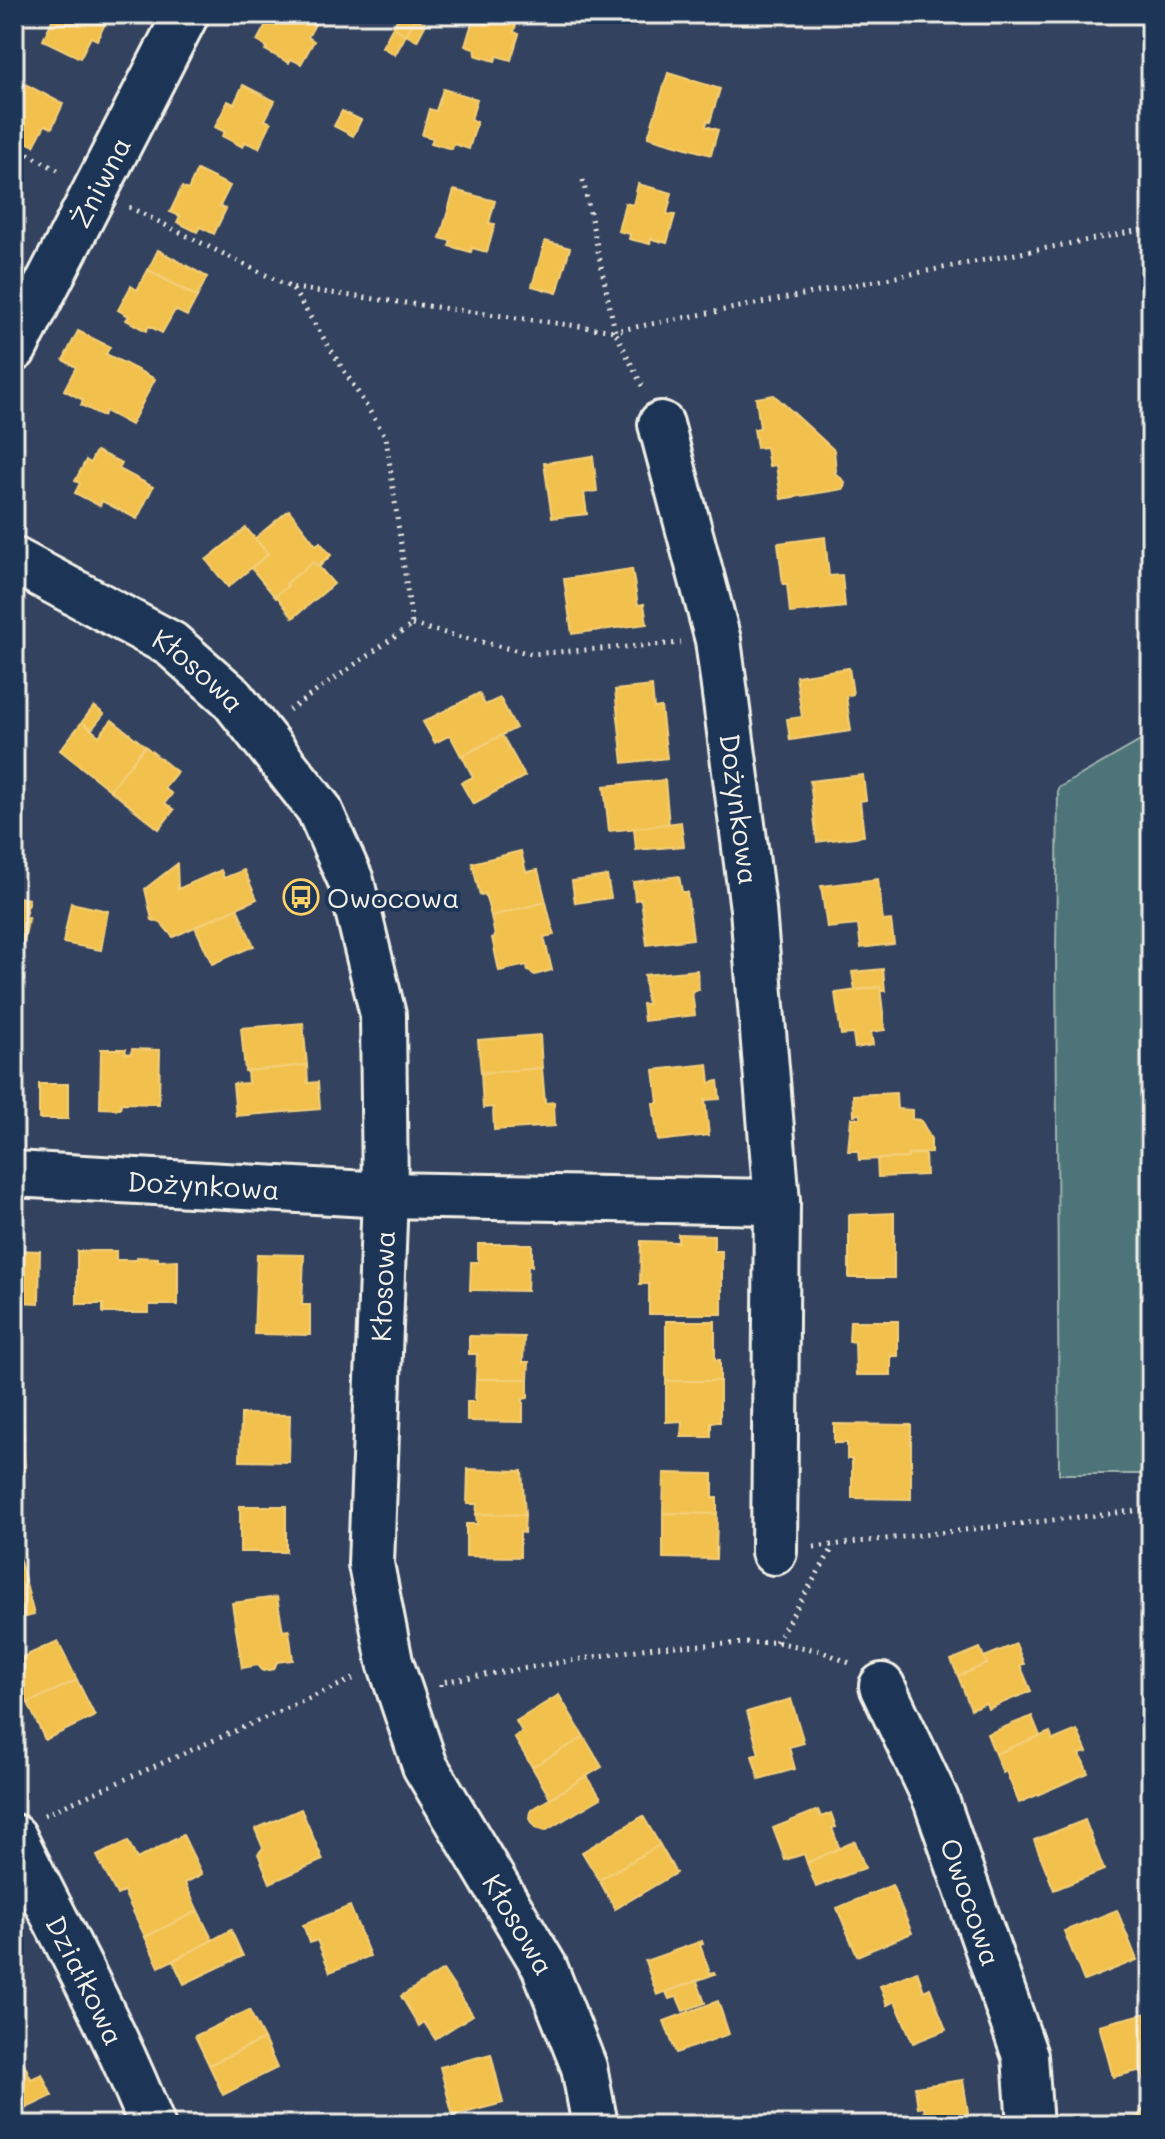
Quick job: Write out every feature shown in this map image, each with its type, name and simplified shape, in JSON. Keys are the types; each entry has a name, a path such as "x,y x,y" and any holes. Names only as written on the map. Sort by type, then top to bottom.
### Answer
{"street":[{"name":"Żniwna","path":"14,349 186,14"},
{"name":"Dożynkowa","path":"661,424 718,640 753,909 777,1202 774,1552"},
{"name":"Kłosowa","path":"14,560 171,644 230,696 319,809 351,881 383,1015 385,1195 371,1564 390,1662 425,1766 544,1966 584,2067 595,2125"},
{"name":"Dożynkowa","path":"14,1174 385,1195 777,1202"},
{"name":"Owocowa","path":"882,1686 936,1800 1025,2056 1030,2125"},
{"name":"Działkowa","path":"28,1827 84,1974 131,2071 152,2125"}],"path":[{"path":"14,146 97,192 292,288 615,331 1151,228"},
{"path":"583,180 615,331 661,424"},
{"path":"292,288 386,437 412,625"},
{"path":"258,731 412,625 531,654 718,640"},
{"path":"774,1552 1151,1509"},
{"path":"776,1642 834,1545"},
{"path":"444,1695 441,1682 544,1664 655,1647 776,1642 821,1651 855,1665 882,1686"},
{"path":"28,1827 390,1662"}],"green space":[{"path":"1151,735 1151,952 1141,972 1151,972 1151,1474 1059,1474 1058,788"}],"building: Homes":[{"path":"62,14 109,16 97,40 91,37 80,58 43,40 54,16 59,19"},
{"path":"279,14 314,14 319,17 308,37 314,41 301,64 291,59 289,63 265,50 267,47 257,41 270,17 276,20"},
{"path":"400,14 415,18 406,35 393,27"},
{"path":"482,14 519,14 514,32 519,34 511,60 497,56 495,61 475,55 476,50 465,46 473,20 479,22"},
{"path":"657,14 680,14 660,23"},
{"path":"415,18 426,24 417,41 406,35"},
{"path":"393,27 406,35 395,55 382,47"},
{"path":"668,73 720,89 706,126 718,130 711,155 648,137"},
{"path":"25,84 63,104 52,128 45,125 34,146 14,136 14,106"},
{"path":"243,85 275,101 265,120 271,123 259,148 245,142 243,147 222,136 225,132 215,127 228,101 234,104"},
{"path":"443,89 477,99 471,120 477,122 469,149 454,144 452,149 431,143 433,138 422,135 429,109 436,111"},
{"path":"342,111 361,120 353,136 334,126"},
{"path":"197,170 230,186 220,206 226,209 214,234 200,227 197,232 177,222 180,216 170,212 182,187 188,190"},
{"path":"638,184 672,193 667,214 675,215 667,243 651,239 650,244 629,239 630,234 618,231 625,203 633,205"},
{"path":"454,190 495,201 489,223 495,224 487,252 472,248 471,252 449,246 451,241 440,238"},
{"path":"545,241 570,248 557,293 532,286"},
{"path":"158,250 207,277 197,297 148,270"},
{"path":"148,270 197,297 187,316 175,310 162,333 149,326 146,331 126,320 129,316 118,310 131,286 137,290"},
{"path":"78,331 110,347 106,354 155,379 131,425 105,411 103,416 81,405 83,400 64,390 76,367 63,360"},
{"path":"774,395 834,450 834,472 845,482 844,489 781,499 776,465 769,466 766,447 757,448 754,429 760,428 756,398"},
{"path":"96,451 122,463 119,469 153,487 137,519 102,501 100,506 75,493 80,483 75,481 86,460 90,463"},
{"path":"593,456 597,491 584,493 587,514 552,518 544,463"},
{"path":"289,510 316,545 320,542 331,555 317,566 313,562 286,584 288,586 276,598 251,568 268,554 254,539"},
{"path":"246,528 268,554 228,587 206,560"},
{"path":"825,537 829,576 842,575 845,607 790,613 778,543"},
{"path":"331,555 319,567 334,584 293,618 276,595 313,562 317,566"},
{"path":"632,569 638,605 644,604 647,624 572,634 564,579"},
{"path":"849,668 853,694 846,696 851,731 790,740 787,719 802,717 796,676"},
{"path":"652,686 654,708 661,707 667,758 623,763 615,690"},
{"path":"479,693 485,705 500,698 516,728 461,756 450,735 435,743 423,722"},
{"path":"94,706 104,714 92,729 82,722"},
{"path":"112,720 145,746 110,790 60,750 82,722 99,736"},
{"path":"502,735 525,776 473,804 461,783 473,777 462,756"},
{"path":"145,746 177,772 164,788 172,794 165,803 174,810 159,829 110,790"},
{"path":"863,775 866,800 860,801 864,836 817,842 810,781"},
{"path":"665,780 669,825 609,831 604,786"},
{"path":"681,822 684,846 636,850 634,828"},
{"path":"521,851 526,872 538,870 546,902 491,916 485,894 480,895 472,863"},
{"path":"177,864 178,889 221,870 224,878 244,870 257,899 173,937 161,923 152,920 145,889"},
{"path":"607,876 611,898 575,903 572,881"},
{"path":"679,876 682,892 687,892 693,939 647,945 641,899 635,900 633,882"},
{"path":"878,879 883,921 891,920 894,944 861,948 858,925 827,928 821,886"},
{"path":"14,896 29,899 23,945 14,944"},
{"path":"546,902 554,935 544,937 552,970 535,975 528,971 527,965 499,971 491,916"},
{"path":"71,903 108,911 101,950 63,943"},
{"path":"237,908 254,946 212,964 195,927"},
{"path":"883,969 885,991 880,991 880,987 855,990 852,972"},
{"path":"697,970 699,990 692,991 695,1015 644,1021 642,1004 647,1004 644,975"},
{"path":"880,987 885,1030 871,1032 873,1045 855,1048 853,1034 841,1035 835,993"},
{"path":"303,1023 307,1065 245,1071 241,1028"},
{"path":"540,1035 542,1068 481,1073 478,1040"},
{"path":"101,1049 126,1049 125,1053 131,1054 132,1049 160,1050 159,1104 121,1103 120,1109 100,1108"},
{"path":"708,1064 710,1083 718,1081 720,1099 705,1100 709,1135 658,1141 653,1103 658,1103 654,1070"},
{"path":"307,1065 308,1083 318,1082 320,1109 236,1116 233,1084 248,1083 247,1071"},
{"path":"542,1068 545,1103 554,1102 555,1126 494,1130 493,1107 483,1108 481,1073"},
{"path":"39,1084 68,1084 68,1119 39,1119"},
{"path":"896,1093 897,1109 912,1110 912,1119 920,1120 923,1124 931,1139 931,1153 908,1154 908,1158 859,1160 858,1151 848,1151 851,1118 860,1118 860,1114 854,1115 853,1095"},
{"path":"908,1154 925,1154 926,1175 878,1177 877,1159 908,1158"},
{"path":"894,1213 894,1278 849,1278 849,1215"},
{"path":"678,1234 714,1235 714,1251 722,1251 722,1314 649,1314 649,1284 640,1284 641,1241 678,1242"},
{"path":"478,1244 532,1244 527,1291 470,1290 471,1262 478,1262"},
{"path":"14,1250 40,1251 39,1303 15,1302 14,1351"},
{"path":"77,1251 116,1251 116,1260 137,1260 137,1257 158,1258 158,1261 178,1260 178,1305 149,1305 149,1313 103,1313 103,1304 77,1304"},
{"path":"257,1254 304,1255 302,1305 310,1305 310,1335 254,1334"},
{"path":"666,1321 715,1321 715,1360 720,1360 720,1381 666,1381"},
{"path":"850,1321 898,1321 898,1356 891,1356 891,1375 856,1375 855,1342 849,1341"},
{"path":"469,1336 524,1337 523,1362 529,1362 528,1379 476,1379 477,1354 469,1354"},
{"path":"476,1379 528,1379 528,1398 523,1399 523,1422 467,1421 467,1402 475,1402"},
{"path":"666,1381 720,1381 720,1422 711,1422 711,1437 681,1437 682,1421 666,1422"},
{"path":"22,1408 24,1439 14,1440 14,1409"},
{"path":"241,1414 290,1415 289,1462 240,1461"},
{"path":"834,1424 911,1425 911,1499 852,1498 852,1459 847,1459 847,1443 834,1443"},
{"path":"23,1439 25,1471 14,1472 14,1440"},
{"path":"468,1469 522,1471 525,1515 476,1514 477,1504 467,1504"},
{"path":"664,1473 713,1474 717,1514 663,1513"},
{"path":"240,1506 286,1506 286,1552 240,1552"},
{"path":"663,1513 717,1514 716,1559 663,1558"},
{"path":"476,1514 525,1515 524,1533 520,1532 520,1557 466,1556 466,1524 477,1524"},
{"path":"14,1539 22,1568 14,1570"},
{"path":"22,1568 34,1615 14,1620 14,1570"},
{"path":"277,1597 283,1631 289,1630 293,1660 277,1662 274,1669 263,1671 258,1665 242,1668 232,1603"},
{"path":"58,1641 77,1680 28,1703 14,1675 14,1661"},
{"path":"1016,1644 1024,1664 1020,1665 1031,1691 988,1709 986,1703 971,1709 958,1676 987,1664 984,1657"},
{"path":"980,1648 987,1664 958,1676 951,1660"},
{"path":"77,1680 95,1716 45,1740 28,1703"},
{"path":"559,1695 584,1737 532,1767 514,1737 522,1732 516,1721"},
{"path":"791,1699 804,1743 789,1747 795,1769 759,1779 752,1756 759,1754 747,1712"},
{"path":"1032,1716 1040,1736 995,1754 987,1734"},
{"path":"1077,1730 1087,1752 1080,1754 1088,1773 1019,1803 1006,1771 1003,1773 995,1754 1050,1732 1053,1740"},
{"path":"584,1737 602,1767 550,1798 532,1767"},
{"path":"587,1776 601,1798 545,1831 536,1828 530,1819 531,1810"},
{"path":"301,1809 323,1860 270,1883 258,1854 263,1848 255,1829"},
{"path":"818,1810 821,1817 831,1813 836,1827 832,1828 840,1850 807,1863 804,1854 785,1860 773,1828"},
{"path":"643,1816 660,1845 599,1880 582,1852"},
{"path":"1085,1820 1104,1870 1054,1890 1034,1840"},
{"path":"183,1835 202,1874 185,1883 198,1911 145,1937 124,1892 117,1895 97,1856 128,1841 137,1859"},
{"path":"855,1841 865,1868 816,1887 807,1863"},
{"path":"660,1845 676,1873 615,1909 599,1880"},
{"path":"892,1885 912,1933 857,1956 837,1908"},
{"path":"350,1906 370,1956 330,1972 317,1940 310,1943 303,1925"},
{"path":"1117,1910 1137,1960 1084,1981 1064,1931"},
{"path":"198,1911 213,1941 159,1967 145,1937"},
{"path":"231,1930 243,1956 184,1984 173,1961"},
{"path":"702,1941 700,1945 710,1973 715,1974 657,1995 645,1961"},
{"path":"443,1970 473,2015 435,2039 424,2022 419,2026 401,1996"},
{"path":"917,1971 924,1991 930,1988 946,2030 913,2043 895,2001 887,2005 880,1986"},
{"path":"697,1981 705,2003 683,2011 677,1997 669,1999 666,1992"},
{"path":"718,2001 729,2034 676,2053 664,2021"},
{"path":"249,2010 264,2039 209,2065 195,2036"},
{"path":"1151,2012 1151,2068 1113,2077 1099,2025"},
{"path":"264,2039 277,2068 223,2095 209,2065"},
{"path":"491,2054 503,2103 453,2116 440,2067"},
{"path":"22,2059 31,2079 42,2074 52,2096 14,2114 14,2063"},
{"path":"1151,2068 1151,2088 1146,2089 1141,2070"},
{"path":"963,2080 970,2125 926,2125 924,2107 918,2108 915,2087"},
{"path":"1149,2109 1151,2125 1123,2125 1122,2118 1138,2117 1142,2110"}],"building: Shops":[{"path":"14,79 25,84 14,106"}],"place":[{"name":"Owocowa","path":"301,897"}]}
